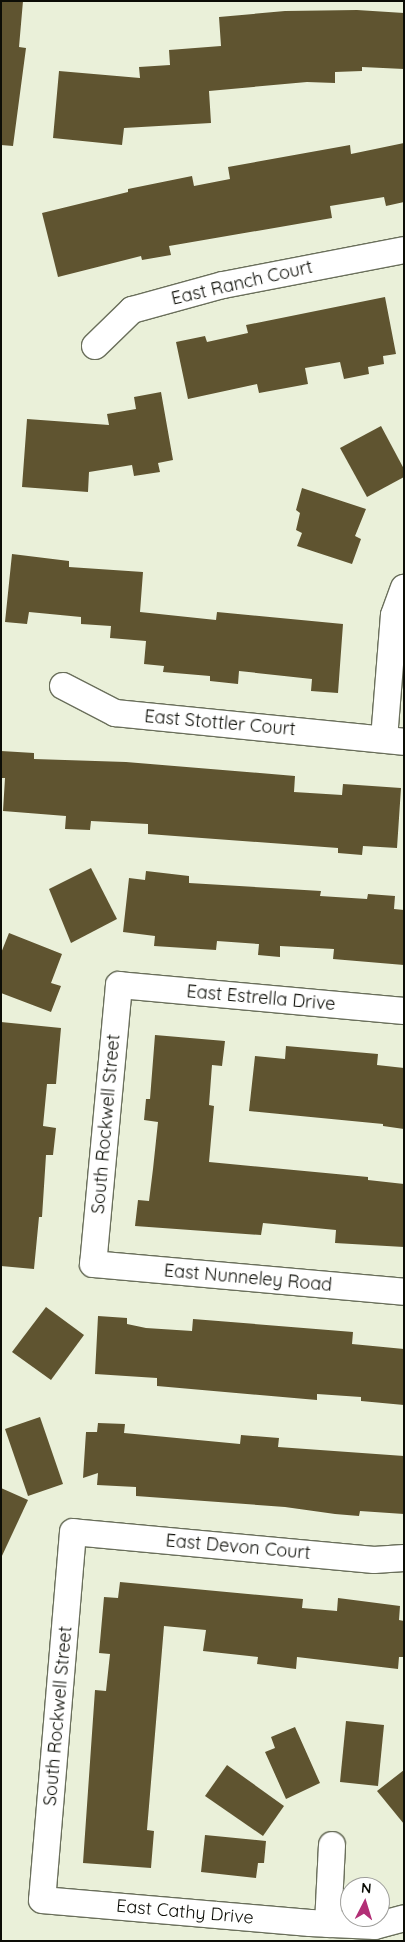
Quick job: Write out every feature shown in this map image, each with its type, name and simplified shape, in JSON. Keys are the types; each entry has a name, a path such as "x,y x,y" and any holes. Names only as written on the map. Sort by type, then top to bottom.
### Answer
{"street":[{"name":"East Ranch Court","path":"95,346 132,310 223,285 404,250"},
{"path":"394,740 394,615 404,588"},
{"name":"East Stottler Court","path":"63,686 115,713 394,740"},
{"name":"East Estrella Drive","path":"119,985 404,1011"},
{"name":"South Rockwell Street","path":"93,1264 119,985"},
{"name":"East Nunneley Road","path":"93,1264 404,1292"},
{"name":"South Rockwell Street","path":"42,1900 73,1532"},
{"name":"East Devon Court","path":"73,1532 374,1560 404,1558"},
{"path":"328,1924 332,1845"},
{"name":"East Cathy Drive","path":"42,1900 328,1924 375,1926 404,1918"}],"building":[{"path":"1,1 23,1 19,47 26,48 13,146 1,145"},
{"path":"357,10 404,13 404,69 362,67 362,71 335,72 335,83 307,82 209,91 211,123 124,128 122,145 53,138 59,71 140,78 139,67 170,65 169,50 221,46 219,17 285,11"},
{"path":"404,143 404,202 386,206 384,197 330,206 332,218 169,246 171,255 142,260 141,256 58,277 42,213 128,192 128,189 192,176 194,186 230,179 228,167 350,145 351,154"},
{"path":"385,297 396,354 383,356 384,364 368,367 369,374 344,379 340,362 305,368 308,384 259,393 257,384 188,399 176,342 205,336 207,342 248,333 246,325"},
{"path":"161,392 173,460 158,463 160,472 134,476 132,465 89,472 88,492 22,487 27,419 109,425 107,414 136,409 134,397"},
{"path":"381,426 404,469 404,477 367,497 340,448"},
{"path":"302,488 366,509 355,536 361,539 352,564 297,546 302,533 296,530 300,513 296,510"},
{"path":"12,554 69,561 69,567 143,572 140,612 216,620 217,612 343,624 338,693 311,691 312,679 239,671 238,684 210,681 210,676 163,672 164,666 144,664 146,641 110,638 111,626 81,624 81,617 29,612 27,624 5,622"},
{"path":"1,751 34,753 34,759 126,762 295,776 294,792 342,795 343,784 401,788 397,848 363,846 362,855 338,853 338,848 148,834 148,824 91,821 90,830 65,829 66,816 3,811 5,778 1,778"},
{"path":"91,868 117,919 71,943 49,889"},
{"path":"146,871 189,876 189,883 321,891 320,896 367,899 368,894 395,896 394,909 404,910 404,965 333,959 334,949 280,946 280,957 258,955 259,944 217,941 216,950 154,946 155,936 123,932 129,878 145,880"},
{"path":"9,933 62,954 51,983 61,986 51,1012 1,993 1,953"},
{"path":"1,1022 61,1028 56,1084 47,1084 43,1126 56,1128 53,1155 46,1155 42,1217 39,1217 34,1269 1,1266"},
{"path":"155,1035 225,1041 222,1066 212,1065 209,1105 214,1106 209,1162 368,1177 368,1180 404,1184 404,1247 335,1243 336,1230 263,1223 261,1235 135,1226 138,1200 149,1201 158,1122 144,1120 146,1099 150,1099"},
{"path":"286,1046 378,1054 377,1065 404,1068 404,1129 383,1126 383,1124 249,1111 255,1056 285,1059"},
{"path":"46,1307 84,1335 51,1380 12,1352"},
{"path":"98,1316 127,1318 127,1324 146,1328 192,1331 193,1319 353,1332 352,1344 404,1349 404,1405 361,1401 361,1397 317,1394 317,1400 157,1386 157,1378 95,1374"},
{"path":"40,1417 63,1484 28,1496 5,1429"},
{"path":"98,1423 125,1424 124,1433 240,1444 241,1435 279,1438 278,1447 404,1456 404,1514 360,1511 359,1516 285,1507 136,1496 136,1487 97,1485 98,1473 83,1478 86,1432 97,1432"},
{"path":"1,1488 28,1500 1,1558"},
{"path":"120,1582 303,1599 302,1608 337,1611 338,1598 400,1606 399,1620 404,1621 404,1657 399,1657 398,1669 297,1657 296,1669 257,1664 258,1657 203,1651 206,1630 164,1626 147,1830 154,1831 151,1868 83,1863 95,1690 106,1691 110,1654 99,1653 104,1597 118,1598"},
{"path":"346,1721 384,1725 378,1786 340,1782"},
{"path":"295,1727 320,1783 286,1799 265,1752 275,1748 271,1737"},
{"path":"227,1765 284,1806 263,1836 205,1796"},
{"path":"404,1770 404,1824 377,1791"},
{"path":"205,1835 266,1841 264,1863 258,1863 256,1878 201,1872"}]}
